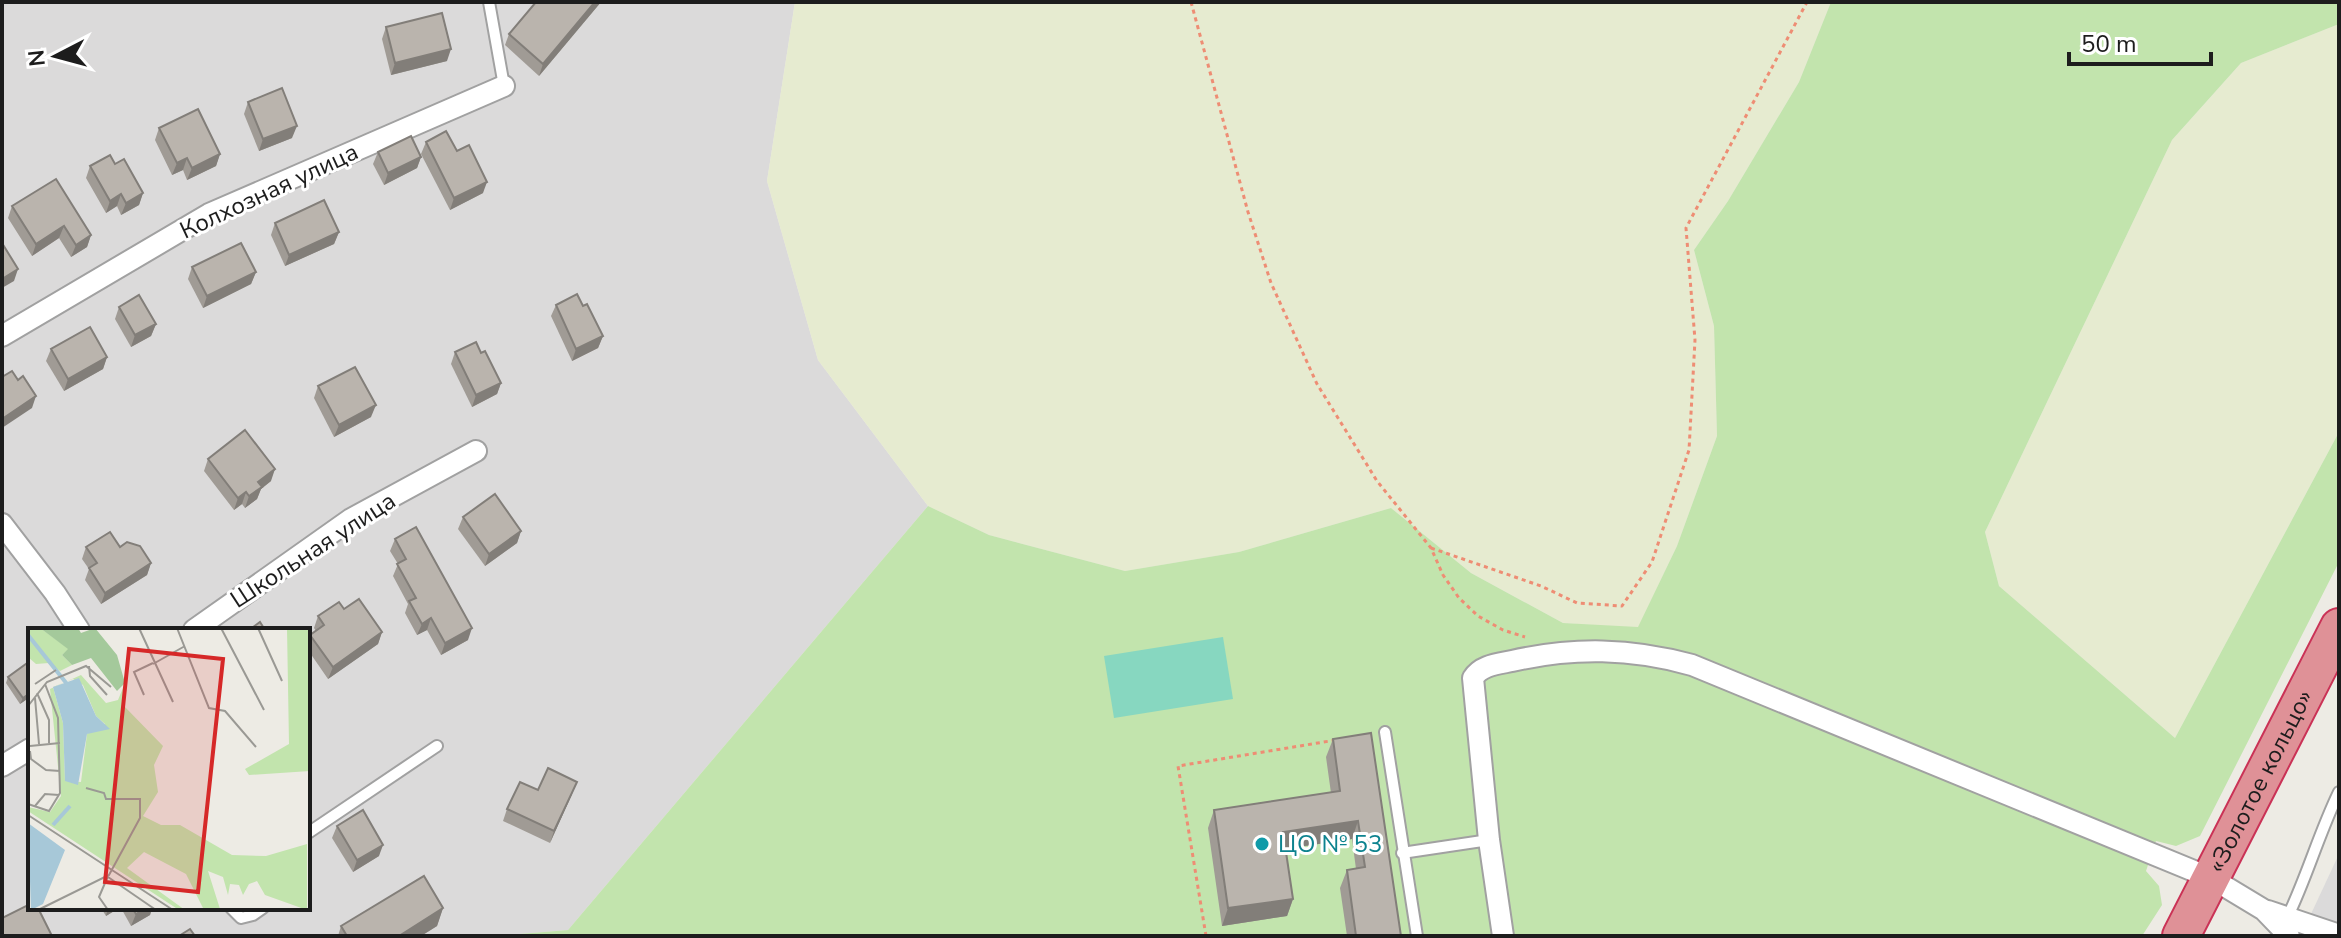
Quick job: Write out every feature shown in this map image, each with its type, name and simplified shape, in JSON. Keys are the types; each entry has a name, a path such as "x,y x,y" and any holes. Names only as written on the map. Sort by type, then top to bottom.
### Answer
{"highway":[{"name":"«Золотое кольцо»","path":"2181,936 2339,627"}],"street":[{"name":"Колхозная улица","path":"2,336 209,214 504,86"},
{"name":"Школьная улица","path":"197,628 351,519 476,451"},
{"path":"2,524 78,628"},
{"path":"1503,936 1472,683 1475,673 1486,667 1543,654 1579,650 1625,651 1692,665 2211,878 2288,927 2339,935"},
{"path":"2,766 28,750"}],"lane":[{"path":"489,2 504,86"},
{"path":"1385,732 1417,936"},
{"path":"310,832 437,746"},
{"path":"2288,927 2339,792"},
{"path":"1402,853 1489,840"},
{"path":"233,910 238,917 244,918 259,910"}],"path":[{"path":"1191,2 1232,156 1271,283 1317,384 1377,481 1431,548 1443,575 1459,598 1478,616 1503,630 1528,638"},
{"path":"1431,548 1541,586 1577,603 1622,606 1652,562 1689,450 1695,340 1686,228 1807,2"},
{"path":"1206,936 1178,766 1340,739"}],"shaded area":[{"path":"2,2 795,2 767,181 818,360 928,506 568,930 496,936 2,936"},
{"path":"2339,854 2339,936 2306,936 2304,929"}],"green space":[{"path":"795,2 1831,2 1799,82 1728,201 1694,250 1714,326 1717,436 1677,546 1638,628 1563,623 1471,573 1391,508 1239,552 1125,571 989,535 928,506 818,360 767,181"},
{"path":"1831,2 2339,2 2339,24 2241,63 2172,140 1985,532 1999,586 2175,738 2339,432 2339,562 2200,836 2176,846 2156,841 2146,871 2159,886 2162,905 2142,936 496,936 568,930 928,506 989,535 1125,571 1239,552 1391,508 1471,573 1563,623 1638,627 1677,546 1717,436 1714,326 1694,250 1728,201 1799,82"},
{"path":"2339,24 2339,432 2175,738 1999,586 1985,532 2172,140 2241,63"},
{"path":"1223,637 1233,699 1114,718 1104,656"}],"building":[{"path":"536,2 595,2 543,64 509,34"},
{"path":"442,13 451,49 395,63 386,27"},
{"path":"282,88 297,126 263,139 248,102"},
{"path":"198,109 220,154 192,168 187,158 177,163 159,128"},
{"path":"446,131 457,151 469,145 487,182 454,198 426,142"},
{"path":"411,136 421,157 388,173 378,152"},
{"path":"110,155 115,164 124,159 143,193 126,203 121,194 110,201 90,166"},
{"path":"56,179 91,235 76,245 64,226 36,244 12,206"},
{"path":"324,200 339,232 289,255 275,223"},
{"path":"2,243 18,269 2,279"},
{"path":"241,243 256,272 207,296 192,267"},
{"path":"577,294 583,306 587,304 603,336 576,349 556,305"},
{"path":"139,295 156,324 135,335 119,307"},
{"path":"90,327 107,357 68,379 51,349"},
{"path":"476,342 481,353 485,351 501,383 476,395 455,352"},
{"path":"355,367 376,405 339,425 318,386"},
{"path":"12,371 18,380 23,376 36,396 2,419 2,377"},
{"path":"245,430 275,469 258,482 262,487 249,496 246,492 238,498 208,459"},
{"path":"495,494 521,531 489,554 463,517"},
{"path":"416,527 472,628 445,643 431,618 422,624 409,601 416,598 397,564 406,559 395,539"},
{"path":"110,532 120,547 127,542 140,546 151,563 105,593 89,568 97,563 86,547"},
{"path":"359,599 382,632 333,667 310,635 324,625 318,616 339,602 344,609"},
{"path":"28,662 28,694 23,698 8,677"},
{"name":"ЦО № 53","path":"1371,733 1401,936 1356,936 1347,870 1365,867 1358,821 1283,832 1293,899 1228,908 1214,810 1340,791 1333,739"},
{"path":"548,768 577,782 554,831 507,809 520,782 538,790"},
{"path":"363,810 383,845 357,860 337,826"},
{"path":"424,876 443,908 399,936 347,936 341,926"},
{"path":"28,905 28,910 39,910 52,936 2,936 2,918"},
{"path":"190,929 195,936 179,936"}],"place":[{"name":"ЦО № 53","path":"1262,844"}]}
